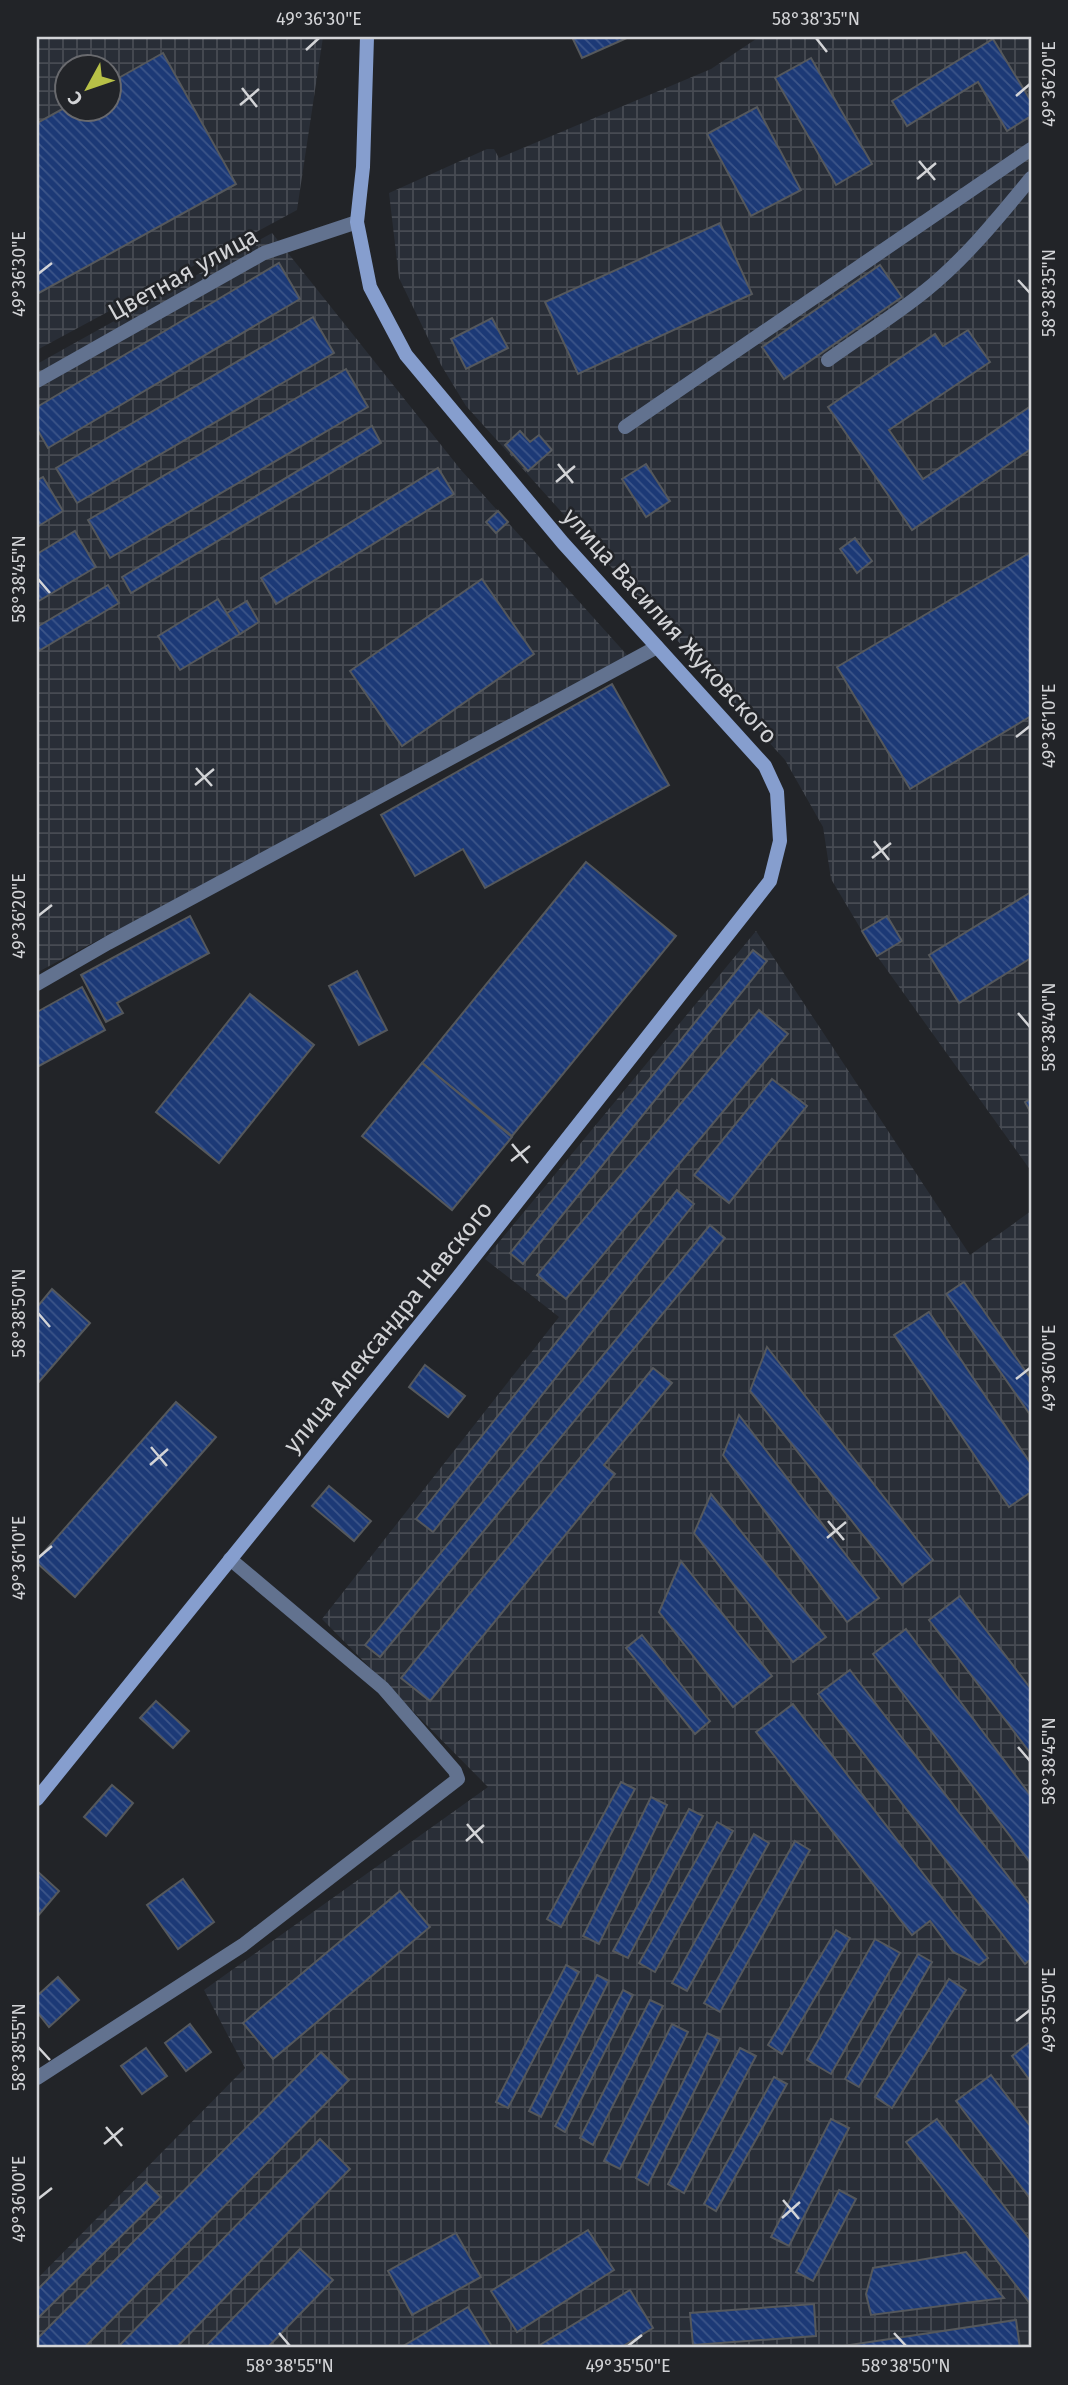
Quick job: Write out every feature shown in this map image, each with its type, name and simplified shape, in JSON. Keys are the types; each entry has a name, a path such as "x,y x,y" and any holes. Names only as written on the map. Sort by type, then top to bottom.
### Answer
{"street":[{"name":"улица Василия Жуковского","path":"367,37 363,167 357,222 370,287 406,355 563,543 765,766 778,792 780,841 770,881"},
{"path":"625,427 1031,149"},
{"path":"828,360 925,291 950,269 1031,178"},
{"name":"Цветная улица","path":"37,381 264,253 357,222"},
{"path":"37,984 657,647"},
{"name":"улица Александра Невского","path":"37,1799 451,1286 770,881"},
{"path":"37,2078 243,1945 458,1779 455,1771 383,1688 230,1559"}],"shaded area":[{"path":"37,37 323,37 297,210 37,350"},
{"path":"759,37 1031,37 1031,1171 877,956 862,931 831,879 823,827 785,760 466,406 441,365 399,278 389,193 487,149 494,149 499,158 711,69"},
{"path":"272,233 461,470 627,655 435,761 38,972 37,364"},
{"path":"756,931 970,1255 1031,1211 1031,2348 37,2348 37,2279 245,2068 204,1990 488,1787 322,1619 559,1317 485,1259"}],"building":[{"path":"572,37 629,37 582,58"},
{"path":"993,39 1031,101 1031,116 1007,131 978,82 907,126 892,101"},
{"path":"163,53 236,184 37,294 37,123 52,115 52,122 122,122 122,76"},
{"path":"811,58 872,164 836,185 775,78"},
{"path":"757,107 801,190 751,216 707,134"},
{"path":"720,223 752,294 578,374 545,302"},
{"path":"279,263 300,299 48,448 37,429 37,407"},
{"path":"880,265 902,297 784,379 762,347"},
{"path":"313,317 334,353 77,503 56,468"},
{"path":"492,318 508,348 466,369 451,339"},
{"path":"968,330 990,362 889,430 923,479 1031,406 1031,449 912,530 828,407 935,334 943,346"},
{"path":"346,369 368,407 110,558 88,520"},
{"path":"372,426 381,443 131,593 122,577"},
{"path":"520,431 530,442 539,435 552,450 528,471 505,445"},
{"path":"646,464 670,501 646,517 622,479"},
{"path":"438,468 454,494 276,604 261,578"},
{"path":"43,477 63,511 37,527 37,480"},
{"path":"498,511 508,522 496,533 486,522"},
{"path":"75,531 96,567 37,602 37,554"},
{"path":"855,538 872,561 857,573 840,549"},
{"path":"1031,552 1031,716 910,789 837,667"},
{"path":"482,579 534,654 402,746 350,671"},
{"path":"108,585 119,603 37,652 37,627"},
{"path":"218,599 240,634 180,670 158,636"},
{"path":"247,601 259,622 240,634 227,613"},
{"path":"612,684 669,785 485,888 463,849 415,876 381,815"},
{"path":"586,862 676,936 512,1136 422,1063"},
{"path":"1031,892 1031,958 959,1003 929,955"},
{"path":"190,916 209,953 117,1003 123,1013 106,1022 81,975"},
{"path":"887,916 902,941 877,956 862,931"},
{"path":"753,950 767,961 523,1264 510,1253"},
{"path":"357,971 387,1030 359,1045 329,986"},
{"path":"82,987 105,1030 37,1067 37,1012"},
{"path":"250,994 314,1045 219,1163 156,1112"},
{"path":"759,1010 788,1034 566,1299 537,1275"},
{"path":"422,1063 512,1137 452,1210 362,1136"},
{"path":"772,1079 807,1106 729,1203 694,1175"},
{"path":"1031,1098 1031,1113 1025,1102"},
{"path":"677,1190 694,1204 433,1532 416,1519"},
{"path":"710,1225 725,1238 380,1657 365,1645"},
{"path":"964,1282 1031,1379 1031,1416 946,1294"},
{"path":"52,1289 90,1323 37,1384 37,1307"},
{"path":"929,1312 1031,1464 1031,1492 1009,1507 894,1335"},
{"path":"767,1347 933,1560 902,1585 750,1391"},
{"path":"425,1365 465,1396 448,1417 409,1387"},
{"path":"653,1368 672,1383 604,1465 615,1474 430,1701 401,1678"},
{"path":"176,1402 216,1437 75,1597 37,1563 37,1560"},
{"path":"739,1415 879,1598 847,1622 723,1455"},
{"path":"329,1486 371,1521 354,1541 312,1506"},
{"path":"711,1494 826,1637 793,1662 694,1533"},
{"path":"681,1561 772,1676 733,1707 659,1612"},
{"path":"960,1596 1031,1689 1031,1754 929,1620"},
{"path":"906,1629 1031,1796 1031,1864 873,1654"},
{"path":"642,1635 710,1721 695,1734 626,1648"},
{"path":"850,1670 1031,1906 1031,1959 1025,1964 818,1694"},
{"path":"156,1701 189,1731 173,1748 140,1718"},
{"path":"793,1704 988,1958 979,1965 953,1952 930,1921 912,1935 756,1732"},
{"path":"621,1782 635,1789 561,1927 547,1919"},
{"path":"112,1785 133,1803 106,1836 84,1817"},
{"path":"651,1797 667,1805 599,1944 583,1936"},
{"path":"689,1809 703,1816 628,1958 613,1951"},
{"path":"717,1822 733,1831 655,1972 639,1963"},
{"path":"754,1834 769,1843 687,1991 672,1983"},
{"path":"795,1841 810,1850 720,2012 704,2003"},
{"path":"37,1871 59,1891 37,1917"},
{"path":"183,1879 214,1922 178,1949 147,1905"},
{"path":"400,1891 430,1927 273,2059 243,2023"},
{"path":"836,1930 850,1938 782,2054 768,2045"},
{"path":"875,1939 900,1953 831,2074 807,2060"},
{"path":"918,1954 932,1962 859,2087 845,2079"},
{"path":"566,1965 579,1972 508,2108 496,2102"},
{"path":"597,1975 609,1981 541,2117 529,2111"},
{"path":"58,1977 79,2000 49,2027 37,2012 37,1996"},
{"path":"949,1979 966,1990 892,2108 875,2097"},
{"path":"623,1990 633,1995 565,2132 555,2126"},
{"path":"650,2000 663,2006 593,2145 580,2138"},
{"path":"190,2024 211,2052 186,2071 165,2043"},
{"path":"672,2024 688,2032 620,2169 604,2161"},
{"path":"707,2033 720,2039 648,2185 636,2178"},
{"path":"1031,2041 1031,2082 1012,2056"},
{"path":"146,2048 167,2076 142,2094 121,2066"},
{"path":"740,2048 756,2056 684,2193 668,2184"},
{"path":"321,2052 349,2080 84,2348 37,2348 37,2339"},
{"path":"991,2075 1031,2127 1031,2200 956,2101"},
{"path":"774,2077 787,2084 716,2211 704,2204"},
{"path":"831,2119 849,2128 789,2246 771,2237"},
{"path":"937,2119 1031,2241 1031,2305 906,2142"},
{"path":"320,2139 350,2169 176,2348 117,2348"},
{"path":"146,2182 161,2197 37,2319 37,2290"},
{"path":"839,2190 856,2199 813,2281 796,2272"},
{"path":"588,2230 614,2270 517,2332 491,2291"},
{"path":"456,2233 481,2277 412,2315 388,2271"},
{"path":"300,2249 333,2280 267,2348 204,2348"},
{"path":"966,2252 1004,2298 871,2315 866,2294 873,2268"},
{"path":"630,2290 653,2328 620,2348 535,2348"},
{"path":"814,2304 816,2336 693,2345 690,2313"},
{"path":"468,2307 493,2348 400,2348"},
{"path":"1016,2320 1020,2348 830,2348"}]}
